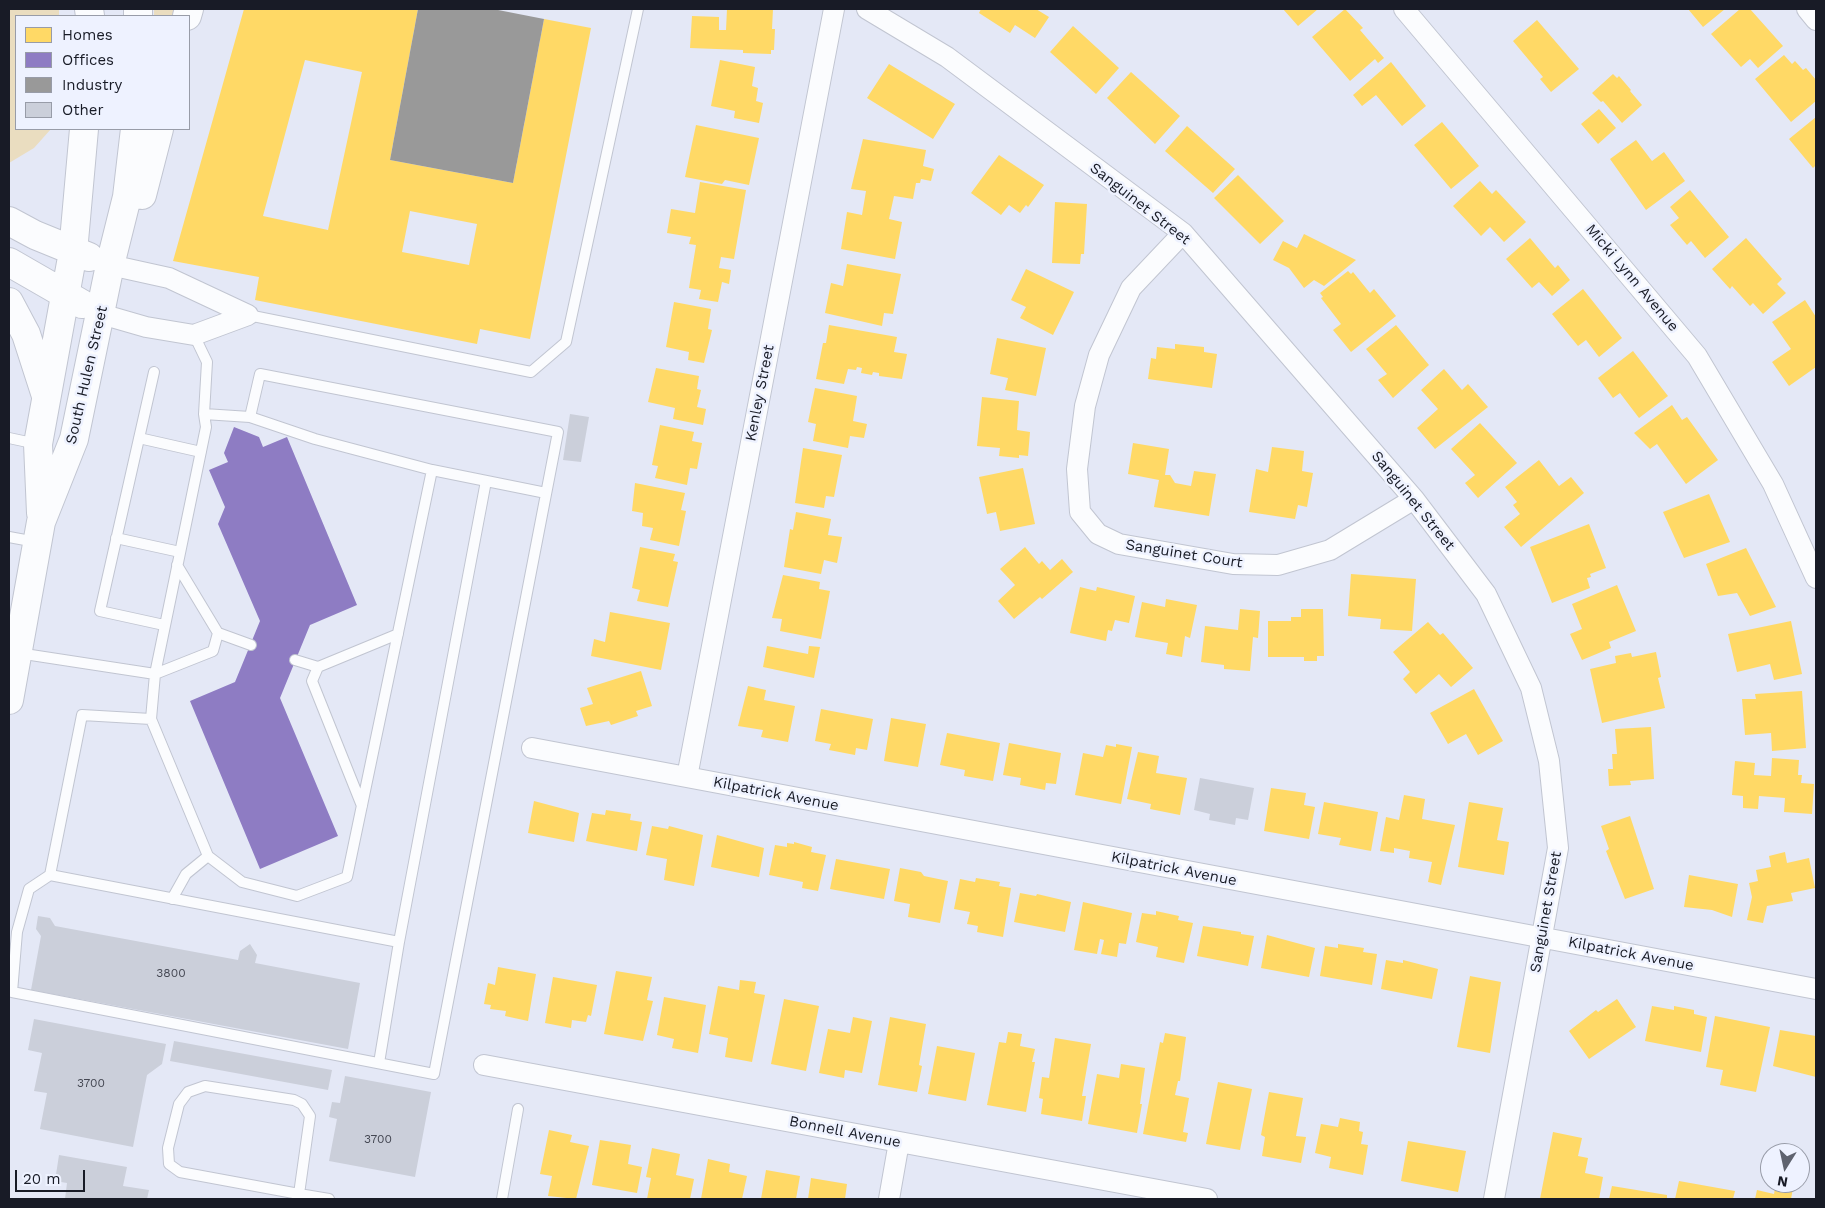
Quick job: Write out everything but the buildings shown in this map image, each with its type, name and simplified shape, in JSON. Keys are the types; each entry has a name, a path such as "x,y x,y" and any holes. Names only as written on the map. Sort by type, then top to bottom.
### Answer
{"main road":[{"path":"9,700 39,532 38,444 73,252 84,130"},
{"name":"South Hulen Street","path":"39,532 74,439 110,264 127,197 135,130"},
{"path":"9,221 73,252 110,264 140,205 159,130"},
{"path":"9,262 66,296 101,314"},
{"path":"9,302 26,334 47,398"}],"street":[{"name":"Kenley Street","path":"687,777 834,9"},
{"name":"Sanguinet Street","path":"867,9 947,57 1183,233 1414,499 1486,594 1530,688 1549,761 1558,848 1494,1199"},
{"name":"Micki Lynn Avenue","path":"1404,9 1697,356 1773,484 1816,578"},
{"path":"1807,9 1816,20"},
{"name":"Sanguinet Court","path":"1183,233 1131,288 1100,355 1085,406 1077,469 1080,512 1098,534 1119,544 1214,561 1233,564 1278,565 1330,550 1414,499"},
{"path":"110,264 169,278 248,315"},
{"path":"101,314 146,327 194,335 248,315"},
{"name":"Kilpatrick Avenue","path":"532,748 1816,989"},
{"name":"Bonnell Avenue","path":"484,1065 1207,1199"},
{"path":"889,1199 899,1142"}],"lane":[{"path":"248,315 531,372 566,342 638,9"},
{"path":"194,335 207,362 204,414 206,427 154,674 151,718 208,856 242,882 297,896 347,877 432,470"},
{"path":"154,372 100,610 164,625"},
{"path":"250,416 260,374 558,432 434,1074 12,992 17,932 29,889 50,875 400,942"},
{"path":"204,414 250,416 315,439 432,470 546,493"},
{"path":"9,438 38,444"},
{"path":"139,438 200,452"},
{"path":"379,1063 486,481"},
{"path":"9,537 39,532"},
{"path":"116,538 180,552"},
{"path":"177,564 218,633 250,645"},
{"path":"17,653 154,674 213,651 218,633"},
{"path":"295,660 318,667 398,634"},
{"path":"318,667 312,681 362,807"},
{"path":"50,875 82,715 151,718"},
{"path":"172,899 186,874 208,856"},
{"path":"299,1194 310,1116 302,1104 294,1100 205,1086 188,1092 179,1104 168,1148 169,1164 180,1172 299,1194 329,1199"},
{"path":"502,1199 518,1109"}],"shaded area":[{"path":"9,9 59,9 59,15 15,15 15,130 50,130 34,148 9,163"},
{"path":"154,9 180,9 178,15 154,15"}]}
